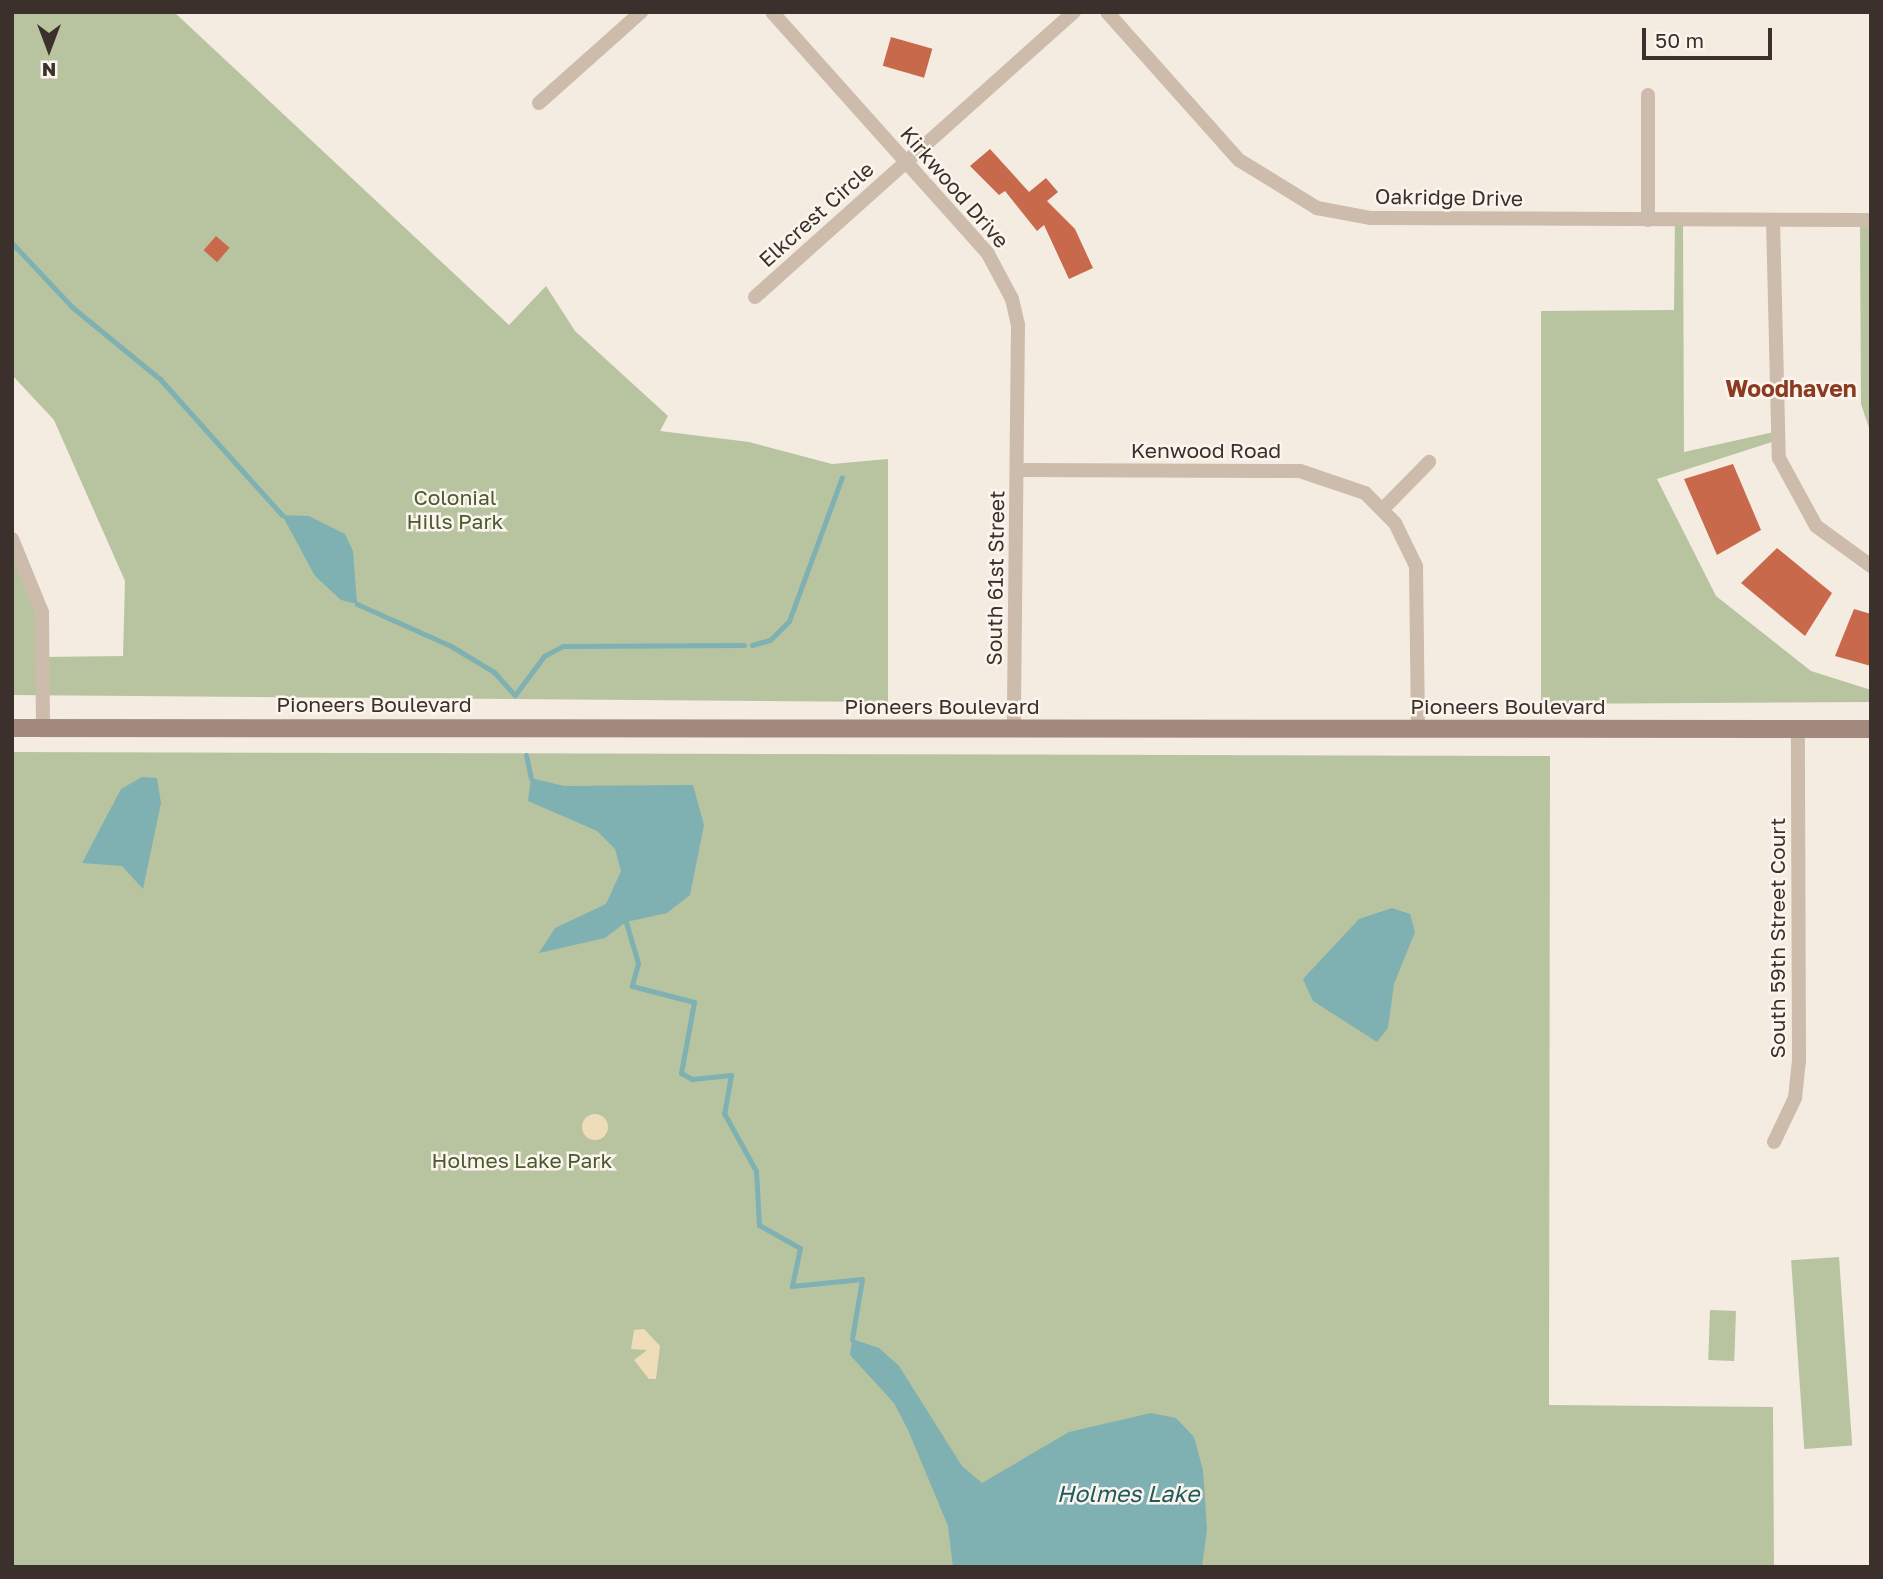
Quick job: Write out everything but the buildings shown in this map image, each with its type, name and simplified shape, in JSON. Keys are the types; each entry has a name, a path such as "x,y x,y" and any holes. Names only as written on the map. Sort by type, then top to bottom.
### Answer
{"main road":[{"name":"Pioneers Boulevard","path":"12,728 1871,729"}],"street":[{"path":"539,103 640,12"},
{"name":"Kirkwood Drive","path":"772,12 988,254 1012,299 1018,470"},
{"name":"Elkcrest Circle","path":"755,297 1074,12"},
{"name":"Oakridge Drive","path":"1107,12 1239,160 1317,208 1371,218 1871,220"},
{"path":"1648,95 1648,220"},
{"path":"1773,220 1779,458 1816,526 1871,566"},
{"path":"1383,509 1429,462"},
{"name":"Kenwood Road","path":"1018,470 1300,471 1346,483 1383,509 1406,541 1419,586 1418,729"},
{"name":"South 61st Street","path":"1014,729 1018,470"},
{"path":"12,539 42,612 43,728"},
{"name":"South 59th Street Court","path":"1774,1142 1795,1098 1799,1062 1798,728"}],"green space":[{"name":"Colonial Hills Park","path":"12,12 174,12 509,325 546,286 575,331 668,416 660,431 749,442 832,464 888,459 888,702 12,695 12,539 32,578 42,657 123,656 125,581 54,420 12,375"},
{"path":"1675,220 1683,220 1684,452 1774,432 1775,441 1657,479 1716,596 1811,671 1871,690 1871,702 1541,704 1541,311 1674,310"},
{"path":"1860,220 1871,220 1871,434 1861,404"},
{"name":"Holmes Lake Park","path":"12,752 1550,756 1549,1405 1773,1407 1774,1567 12,1567"},
{"path":"1839,1257 1852,1446 1804,1449 1791,1260"},
{"path":"1710,1310 1736,1311 1734,1361 1708,1360"}],"sand":[{"path":"595,1114 604,1118 608,1127 604,1136 595,1140 586,1136 582,1127 586,1118"},
{"path":"644,1329 660,1346 656,1379 649,1379 634,1360 647,1350 631,1349 634,1330"}],"water":[{"path":"282,515 309,516 345,534 353,551 357,604 341,600 315,576"},
{"path":"142,777 157,778 161,803 143,889 122,866 82,863 121,789"},
{"path":"531,778 564,786 693,785 704,825 690,895 667,913 626,922 605,938 539,953 555,928 606,904 621,871 615,849 597,831 528,801"},
{"path":"1392,908 1410,914 1415,932 1394,984 1388,1028 1377,1042 1313,1001 1303,979 1359,919"},
{"name":"Holmes Lake","path":"852,1339 879,1348 899,1366 962,1466 982,1483 1069,1432 1151,1413 1176,1418 1194,1437 1203,1470 1207,1529 1202,1567 953,1567 948,1526 908,1430 894,1403 850,1355"}],"waterway":[{"path":"12,243 72,307 160,379 282,515"},
{"path":"752,645 770,640 789,621 842,477"},
{"path":"357,604 451,646 494,672 515,695 544,656 563,646 744,645"},
{"path":"526,755 531,778"},
{"path":"626,922 638,963 632,986 694,1002 681,1073 692,1079 731,1075 724,1113 756,1171 759,1225 800,1248 792,1286 862,1279 852,1339"}],"district":[{"name":"Woodhaven","path":"1791,388"}]}
